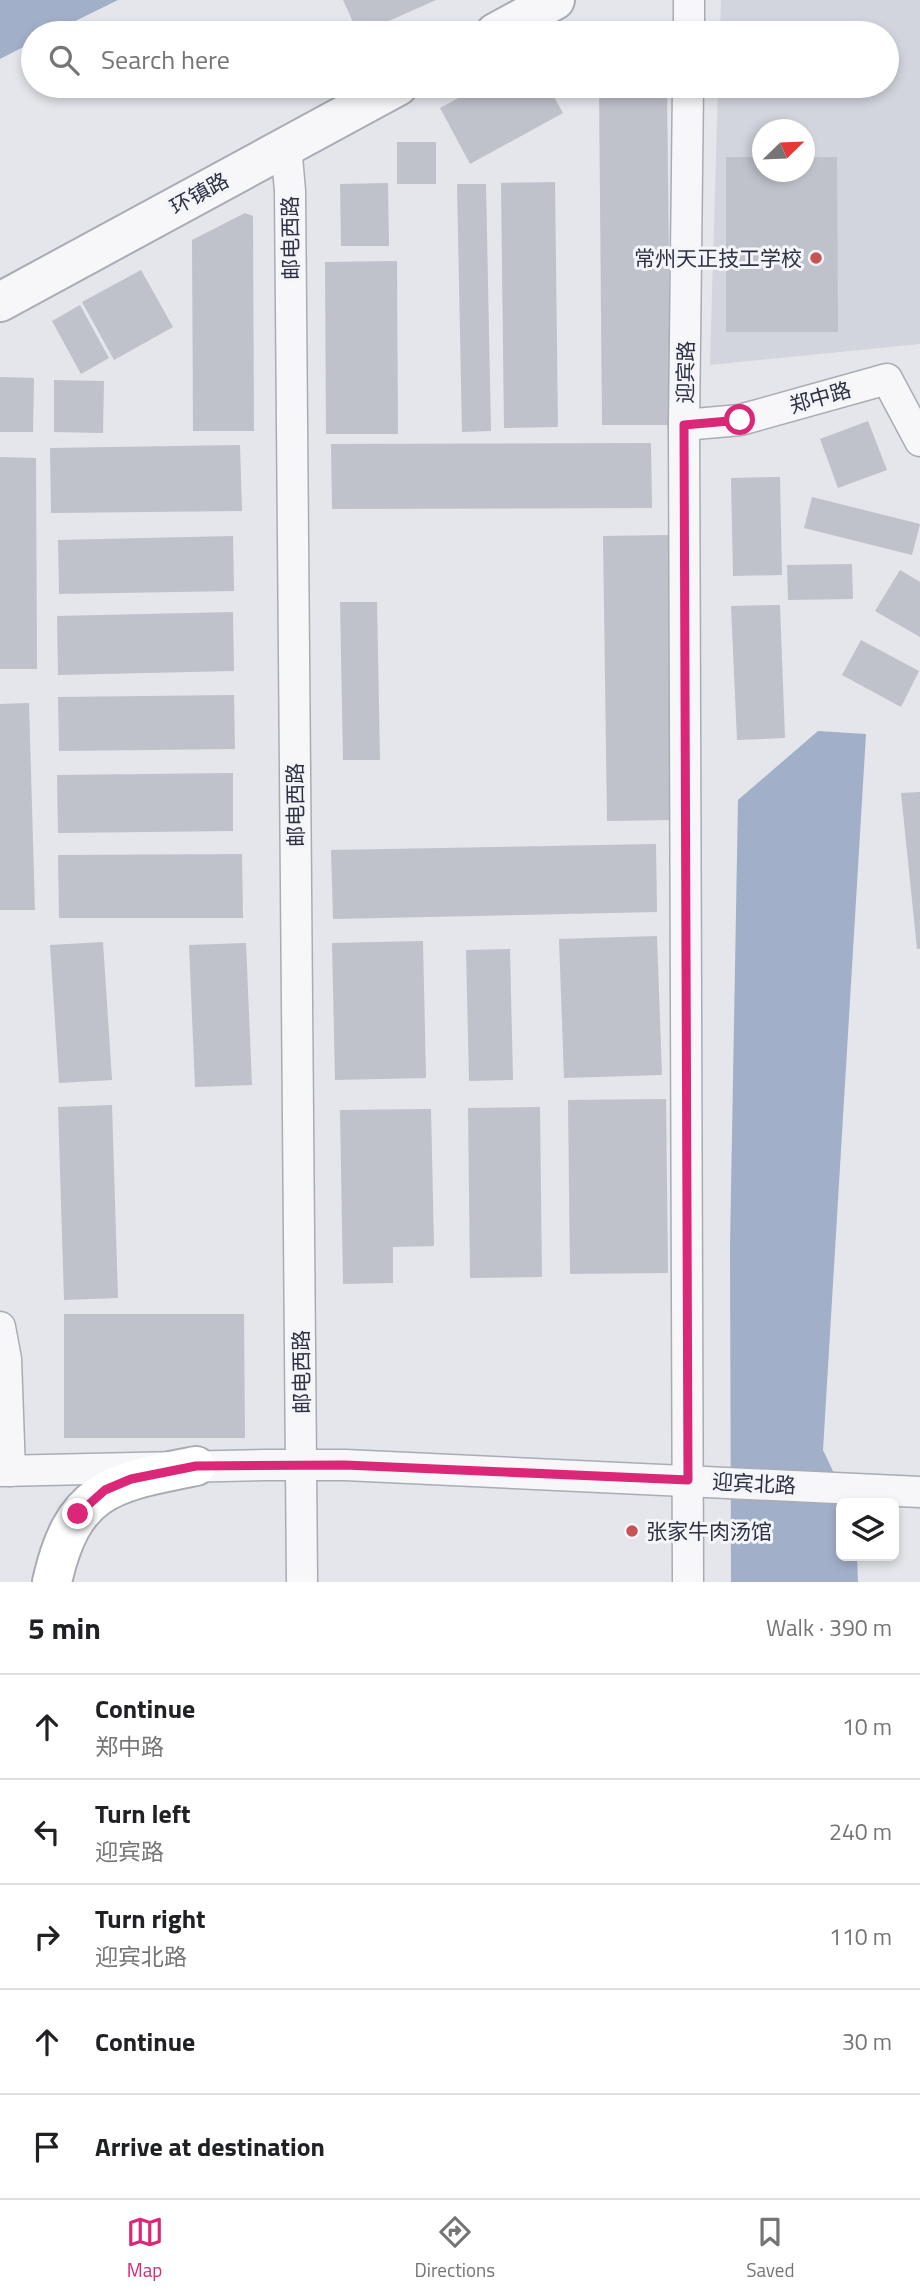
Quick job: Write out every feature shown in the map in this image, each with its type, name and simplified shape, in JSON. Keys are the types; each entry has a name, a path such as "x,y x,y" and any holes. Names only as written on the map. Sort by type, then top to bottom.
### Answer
{"main road":[{"path":"52,1582 59,1551 78,1514 105,1490 131,1479 196,1466"}],"street":[{"path":"517,21 555,0"},
{"path":"689,0 689,21"},
{"name":"环镇路","path":"0,302 375,98"},
{"name":"迎宾路","path":"688,98 684,425 688,1582"},
{"name":"邮电西路","path":"286,145 290,233 302,1582"},
{"name":"郑中路","path":"684,425 740,420 887,379 920,441"},
{"path":"0,1327 6,1359 5,1471"},
{"name":"迎宾北路","path":"5,1471 345,1465 920,1492"}],"shaded area":[{"name":"常州天正技工学校","path":"721,0 920,0 920,344 710,365 718,98 899,98 899,21 720,21"}],"water":[{"path":"0,0 118,0 75,21 21,21 21,48 0,59"},
{"path":"818,731 866,734 823,1450 846,1498 836,1498 836,1561 857,1561 858,1582 731,1582 730,1247 738,800"}],"building":[{"path":"343,0 436,0 389,21 353,21"},
{"path":"459,98 555,98 563,113 470,164 440,108"},
{"path":"599,98 667,98 671,425 602,425"},
{"path":"397,142 436,142 436,184 397,184"},
{"path":"726,157 752,157 752,182 815,182 815,157 837,157 838,332 726,332"},
{"path":"555,182 558,427 504,428 501,183"},
{"path":"388,183 389,246 341,246 340,184"},
{"path":"457,184 486,184 491,431 462,432"},
{"path":"245,213 253,216 254,431 193,431 192,240"},
{"path":"397,261 398,434 326,434 325,262"},
{"path":"141,270 173,327 114,360 82,302"},
{"path":"80,305 109,358 81,374 52,321"},
{"path":"0,377 34,378 33,432 0,432"},
{"path":"54,380 104,381 103,433 54,432"},
{"path":"868,421 887,470 838,488 820,439"},
{"path":"651,443 652,508 332,509 331,444"},
{"path":"240,445 242,511 51,513 50,448"},
{"path":"0,457 36,458 37,669 0,669"},
{"path":"780,477 782,575 733,576 731,478"},
{"path":"812,497 920,524 912,555 804,528"},
{"path":"670,535 673,820 607,821 603,536"},
{"path":"233,536 234,591 59,594 58,540"},
{"path":"852,564 853,599 788,600 787,565"},
{"path":"900,570 920,582 920,637 875,611"},
{"path":"340,602 377,602 380,760 343,760"},
{"path":"780,605 785,738 737,740 731,606"},
{"path":"233,612 234,671 58,675 57,616"},
{"path":"861,640 919,671 901,707 842,675"},
{"path":"234,695 235,749 59,751 58,697"},
{"path":"29,703 35,910 0,910 0,704"},
{"path":"233,773 233,831 58,833 57,775"},
{"path":"920,792 920,949 917,949 901,793"},
{"path":"656,844 657,912 333,919 331,850"},
{"path":"242,854 243,918 59,918 58,855"},
{"path":"657,936 662,1075 564,1078 559,939"},
{"path":"423,941 426,1078 335,1080 332,943"},
{"path":"103,942 112,1080 59,1083 50,945"},
{"path":"246,943 252,1085 195,1087 189,945"},
{"path":"510,949 513,1080 469,1081 466,950"},
{"path":"666,1099 668,1273 570,1274 568,1100"},
{"path":"112,1105 118,1298 64,1300 58,1107"},
{"path":"540,1107 542,1277 470,1278 468,1108"},
{"path":"431,1109 434,1246 393,1247 393,1283 343,1284 340,1110"},
{"path":"64,1314 244,1314 245,1438 64,1438"}],"place":[{"name":"常州天正技工学校","path":"816,258"},
{"name":"张家牛肉汤馆","path":"632,1531"}],"route":[{"path":"78,1514 105,1490 131,1479 196,1466 345,1465 688,1480 684,425 740,420"}]}
